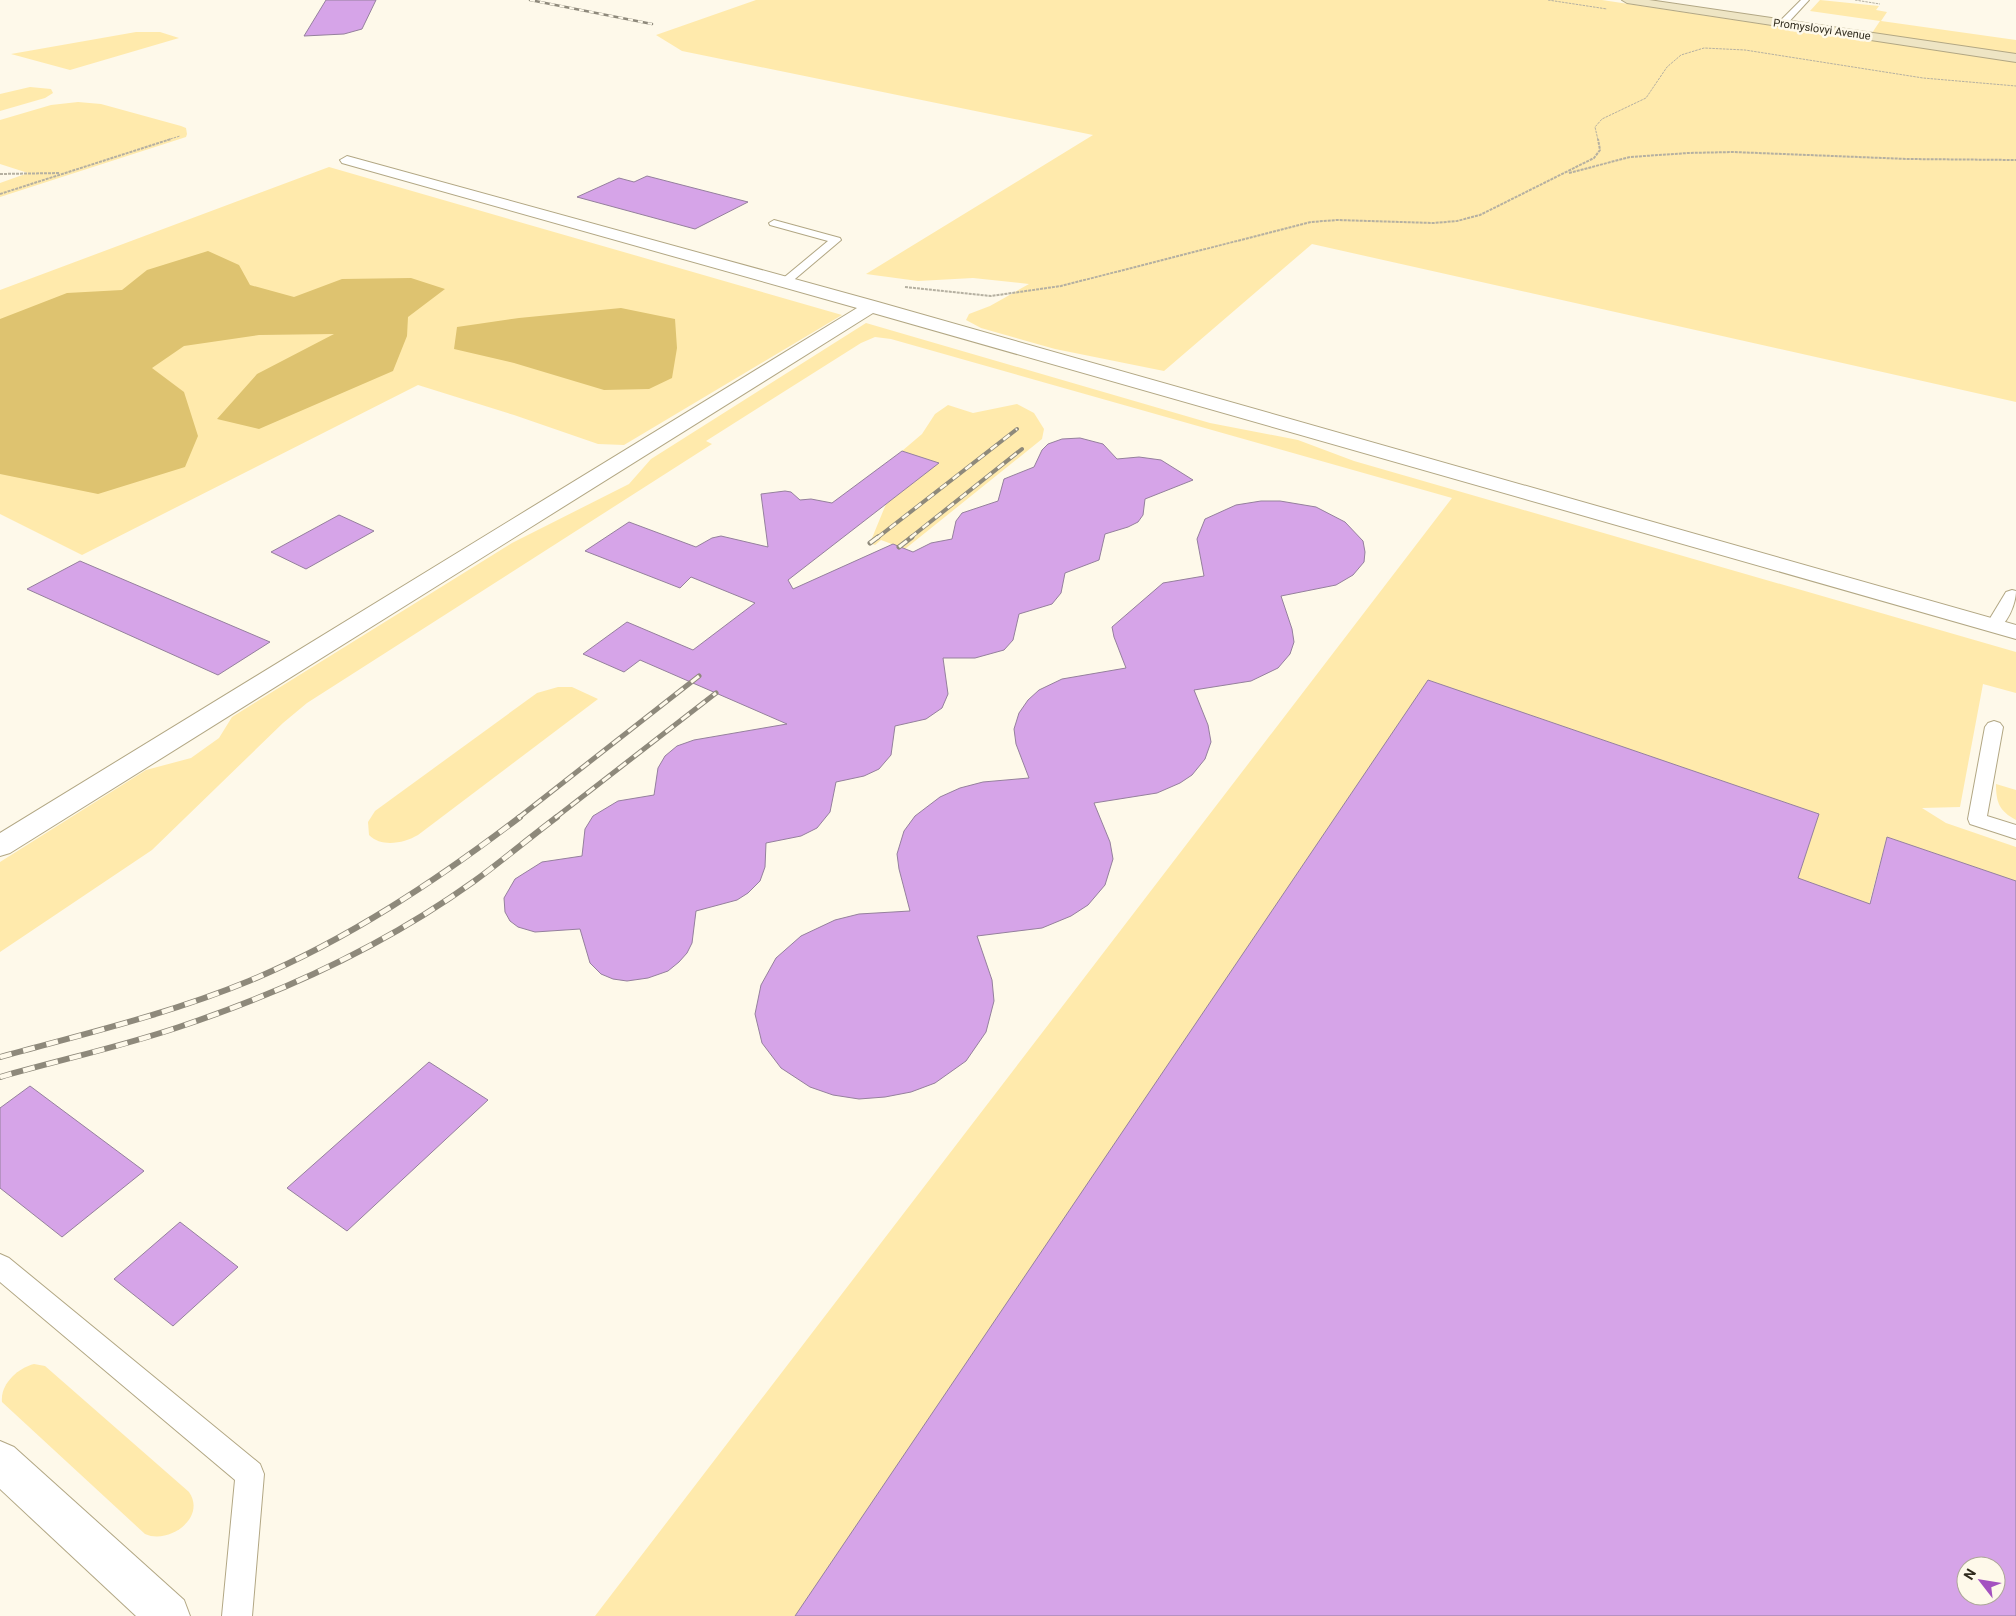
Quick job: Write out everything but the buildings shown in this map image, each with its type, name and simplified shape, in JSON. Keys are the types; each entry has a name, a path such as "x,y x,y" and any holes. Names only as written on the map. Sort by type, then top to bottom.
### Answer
{"street":[{"name":"Promyslovyi Avenue","path":"1627,0 2016,58"},
{"path":"347,160 872,306 2016,632"},
{"path":"0,846 872,306"},
{"path":"0,1461 168,1616"}],"lane":[{"path":"1783,23 1805,0"},
{"path":"774,223 836,240 785,282"},
{"path":"1994,625 2012,595"},
{"path":"1994,727 1977,819 2016,832"},
{"path":"0,1266 250,1474 237,1616"}],"path":[{"path":"1855,0 1880,4"},
{"path":"902,286 991,296 1060,286 1311,222 1337,220 1434,223 1458,221 1480,214 1594,158 1600,150 1595,127 1602,119 1646,98 1667,67 1690,50 1704,48 1745,50 1923,78 2016,86"},
{"path":"0,194 180,136"},
{"path":"1564,174 1630,157 1678,153 1733,152 1899,159 2016,160"},
{"path":"0,174 66,173"}],"shaded area":[{"path":"756,0 1602,0 2016,62 2016,402 1312,244 1164,371 1055,349 981,328 966,320 969,314 990,306 1029,284 973,278 918,281 866,274 1093,135 682,51 656,35"},
{"path":"1820,0 1879,6 1876,10 1887,12 1881,21 2016,40 2016,54 1872,33 1880,21 1810,11"},
{"path":"136,32 160,32 179,38 70,70 11,54"},
{"path":"30,87 51,89 53,93 45,98 0,111 0,94"},
{"path":"78,102 101,104 181,126 186,128 187,134 186,137 0,197 0,183 28,173 0,164 0,120 51,105"},
{"path":"329,167 842,315 624,445 598,444 418,385 82,555 0,514 0,290"},
{"path":"208,251 239,265 250,285 294,297 342,279 411,278 445,289 408,317 407,336 393,371 259,429 217,419 257,374 334,334 259,335 184,346 152,368 184,392 198,436 185,467 98,494 0,474 0,319 67,293 122,290 147,270"},
{"path":"621,308 675,319 677,348 672,378 649,389 604,390 514,363 454,349 457,327 519,318"},
{"path":"866,323 1210,423 1298,440 1354,461 2016,652 2016,693 1983,684 1960,807 1922,808 1946,823 2016,847 2016,881 1887,837 1869,904 1798,878 1819,814 1428,680 795,1616 595,1616 1452,498 891,339 875,337 861,343 706,441 712,444 307,703 283,723 152,850 0,952 0,862 146,770 191,758 219,738 232,717 512,543 629,484 651,459"},
{"path":"1017,404 1034,413 1044,429 1042,439 905,549 881,540 875,545 870,543 886,504 939,463 902,451 922,434 935,414 948,405 973,413"},
{"path":"558,687 572,687 598,699 418,835 400,842 387,843 380,842 369,835 368,822 375,811 537,693"},
{"path":"1996,784 2016,790 2016,820 2002,809 1998,801"},
{"path":"34,1364 45,1366 189,1492 193,1502 193,1511 189,1520 182,1527 164,1536 145,1534 2,1402 4,1389 11,1378 22,1369"}],"railway":[{"path":"530,0 652,24"},
{"path":"877,538 1017,429"},
{"path":"910,538 1022,449"},
{"path":"870,543 878,537"},
{"path":"899,547 912,537"},
{"path":"518,818 699,676"},
{"path":"555,818 716,693"},
{"path":"0,1057 188,1004 285,965 390,908 456,864 520,817"},
{"path":"0,1077 179,1027 294,983 368,947 439,905 484,874 557,817"}]}
